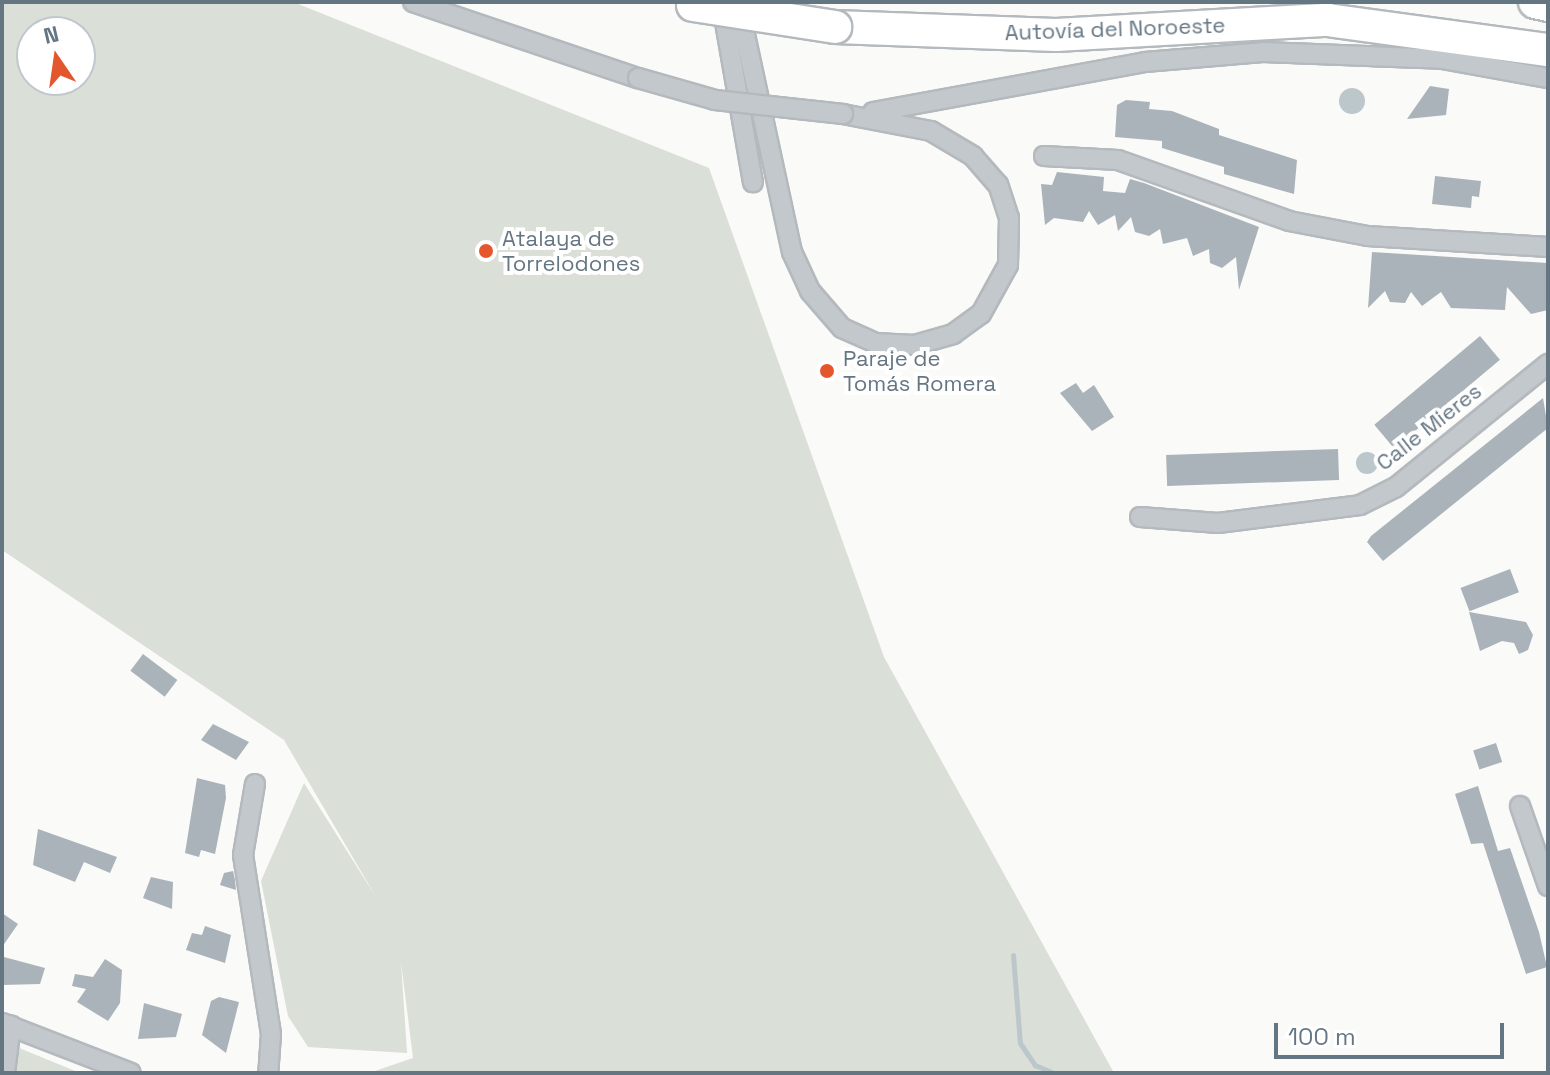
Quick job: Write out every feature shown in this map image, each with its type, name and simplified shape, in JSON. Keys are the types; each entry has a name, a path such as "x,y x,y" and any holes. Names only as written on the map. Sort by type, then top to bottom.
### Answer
{"highway":[{"path":"1535,2 1548,5"},
{"name":"Autovía del Noroeste","path":"699,3 835,27 1056,35 1328,20 1548,50"}],"street":[{"path":"413,2 638,78 715,100 843,114 931,131 973,156 998,185 1009,218 1008,265 990,302 953,334 915,345 875,343 842,328 810,291 792,252 738,2"},
{"path":"699,3 753,182"},
{"path":"843,114 911,109 1145,62 1263,52 1442,59 1548,78"},
{"path":"1044,156 1118,160 1289,221 1368,236 1548,247"},
{"name":"Calle Mieres","path":"1140,517 1218,523 1360,505 1396,487 1548,364"},
{"path":"255,784 243,855 271,1034 268,1073"},
{"path":"1520,806 1548,886"},
{"path":"5,1073 6,1024 131,1073"}],"shaded area":[{"path":"2,2 293,2 709,168 884,657 1114,1073 369,1073 413,1058 401,962 407,1053 308,1047 288,1016 261,881 304,783 376,897 284,740 2,550"},
{"path":"1352,88 1361,92 1365,101 1361,110 1352,114 1343,110 1339,101 1343,92"},
{"path":"1367,452 1375,455 1378,463 1375,471 1367,474 1359,471 1356,463 1359,455"},
{"path":"7,1043 80,1073 2,1073"}],"building":[{"path":"1430,86 1449,89 1446,115 1407,119"},
{"path":"1126,100 1150,102 1149,109 1172,111 1219,129 1219,135 1297,160 1294,194 1224,174 1224,167 1162,148 1162,141 1115,137 1117,105"},
{"path":"1057,172 1104,177 1103,191 1125,193 1130,179 1259,227 1239,290 1236,257 1222,268 1210,263 1209,249 1193,256 1187,238 1163,244 1160,229 1149,236 1135,232 1131,217 1118,231 1115,215 1098,225 1089,211 1083,222 1054,218 1045,225 1041,184 1052,185"},
{"path":"1435,176 1481,181 1479,197 1472,196 1471,208 1432,204"},
{"path":"1372,252 1548,263 1548,310 1531,314 1507,287 1505,310 1451,308 1441,292 1422,306 1411,292 1405,303 1390,302 1385,291 1368,308"},
{"path":"1480,336 1500,360 1394,448 1374,425"},
{"path":"1076,383 1083,393 1094,385 1114,417 1092,431 1060,393"},
{"path":"1543,398 1548,428 1383,561 1367,542 1371,536"},
{"path":"1338,449 1339,480 1167,486 1166,455"},
{"path":"1510,569 1519,592 1469,611 1461,588"},
{"path":"1469,612 1526,622 1533,635 1528,650 1519,654 1514,643 1502,641 1480,651"},
{"path":"143,654 177,680 165,697 130,671"},
{"path":"213,724 249,742 236,760 201,740"},
{"path":"1496,743 1502,762 1479,769 1473,750"},
{"path":"197,778 225,785 226,798 215,854 201,850 199,857 185,853"},
{"path":"1478,786 1498,851 1510,848 1539,932 1547,967 1526,974 1483,843 1471,844 1455,794"},
{"path":"38,829 117,857 110,873 84,862 75,882 33,865"},
{"path":"233,871 236,890 220,885 224,873"},
{"path":"151,877 173,882 172,909 143,898"},
{"path":"2,913 18,924 2,947"},
{"path":"205,926 231,935 225,963 186,950 192,933 202,935"},
{"path":"4,957 45,968 40,984 2,985"},
{"path":"105,959 122,970 120,1003 108,1021 77,1002 86,989 72,986 75,974 93,977"},
{"path":"219,997 239,1002 226,1053 202,1035 211,1001"},
{"path":"144,1003 182,1014 176,1037 138,1039"}],"waterway":[{"path":"1013,955 1020,1043 1035,1065 1054,1073"}],"place":[{"name":"Atalaya de Torrelodones","path":"486,251"},
{"name":"Paraje de Tomás Romera","path":"827,371"}]}
